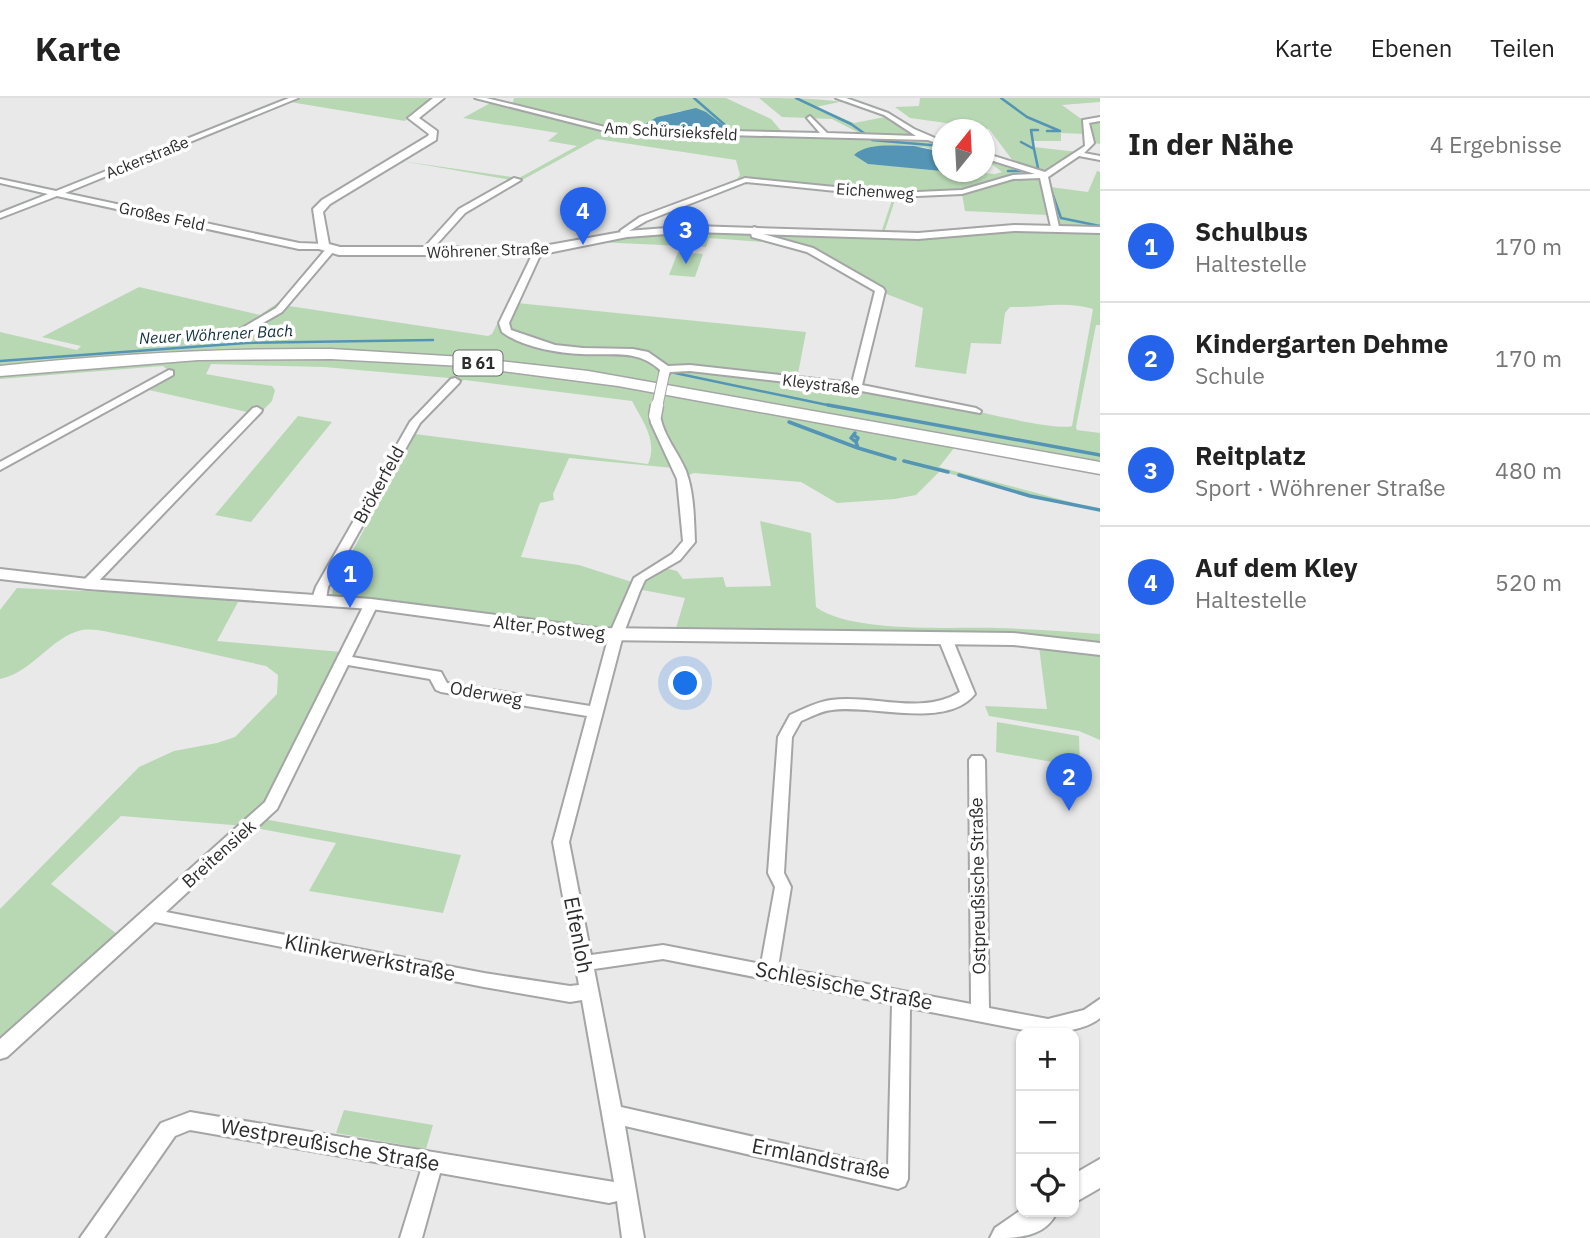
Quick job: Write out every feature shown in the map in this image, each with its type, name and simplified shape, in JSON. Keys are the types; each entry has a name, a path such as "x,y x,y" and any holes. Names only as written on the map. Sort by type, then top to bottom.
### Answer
{"main road":[{"name":"B 61","path":"0,371 199,356 334,354 441,360 528,368 635,383 1100,468"}],"street":[{"name":"Ackerstraße","path":"0,216 295,98"},
{"path":"232,337 279,310 327,248 320,243 317,211 326,202 432,138 434,133 413,118 439,98"},
{"name":"Am Schürsieksfeld","path":"478,98 609,130 929,138"},
{"path":"839,98 886,114 932,139"},
{"path":"810,118 826,136"},
{"path":"1080,154 1090,143 1085,121 1100,119"},
{"path":"1080,154 1100,158"},
{"name":"Eichenweg","path":"627,234 624,231 643,219 745,180 908,195 962,192 1013,177 1044,176 1080,154"},
{"path":"995,158 1034,169 1044,176 1055,227"},
{"path":"425,252 462,211 517,180"},
{"name":"Großes Feld","path":"0,181 299,246 327,248"},
{"name":"Wöhrener Straße","path":"327,248 425,252 538,251 627,234 693,229 918,236 1055,227 1100,230"},
{"path":"754,230 755,235 810,250 880,291 856,387"},
{"path":"538,251 504,323 507,332 559,349 636,352 655,359 664,371"},
{"name":"Kleystraße","path":"664,371 690,368 856,387 976,411"},
{"name":"Elfenloh","path":"633,1238 613,1114 561,842 616,635 640,578 676,557 688,542 688,520 681,473 656,425 655,416 664,371"},
{"path":"0,467 169,373"},
{"name":"Brökerfeld","path":"319,599 322,587 399,452 406,434 455,381"},
{"path":"88,584 257,410"},
{"name":"Alter Postweg","path":"0,575 88,584 371,604 529,627 616,635 1013,639 1100,649"},
{"name":"Breitensiek","path":"0,1051 271,805 371,604"},
{"path":"768,972 783,887 776,873 785,737 795,718 830,705 919,707 958,703 968,695 945,638"},
{"name":"Oderweg","path":"343,660 436,676 441,687 595,712"},
{"name":"Ostpreußische Straße","path":"977,760 980,1012"},
{"name":"Klinkerwerkstraße","path":"153,913 162,918 484,980 570,994 589,992"},
{"name":"Schlesische Straße","path":"583,963 663,952 1048,1027 1089,1016 1100,1007"},
{"name":"Ermlandstraße","path":"613,1114 898,1179 901,997"},
{"name":"Westpreußische Straße","path":"90,1238 168,1129 190,1121 609,1193 625,1190"},
{"path":"411,1238 433,1163"},
{"path":"1079,1187 1100,1172"}],"green space":[{"path":"301,98 433,98 410,114 405,121 290,102"},
{"path":"514,98 726,98 771,119 784,134 863,135 832,119 782,117 759,98 826,100 841,102 816,107 854,123 885,116 851,103 874,109 890,114 932,140 932,149 874,147 864,159 869,164 932,169 932,182 995,182 995,174 1002,172 995,167 995,159 1039,172 1043,186 1088,192 1097,171 1100,172 1100,325 1096,325 1076,427 1077,430 1100,433 1100,474 955,447 939,467 1100,510 1030,496 940,471 916,495 837,503 801,482 694,473 686,476 684,469 569,458 553,494 554,500 540,503 521,557 579,565 638,584 665,568 677,571 683,579 723,577 726,587 771,586 760,521 811,533 816,607 832,615 852,621 902,627 1010,628 1100,634 1100,740 1079,731 989,716 985,706 1047,709 1038,639 673,638 685,598 637,589 618,634 331,599 334,585 413,439 401,435 451,380 449,378 324,367 211,364 206,374 272,386 275,390 272,401 262,411 247,412 140,388 169,371 163,366 0,379 0,332 77,350 81,346 42,337 139,287 260,315 282,300 323,253 320,251 340,253 332,255 289,306 488,336 492,334 521,276 527,277 517,303 806,332 797,379 964,411 961,406 1035,423 1072,426 1093,309 1062,305 1010,307 1005,313 1001,344 971,343 966,374 915,367 923,308 876,290 819,256 763,242 709,238 706,247 596,242 667,232 880,236 893,197 744,181 640,218 737,179 740,175 736,160 597,139 464,212 433,246 422,249 456,212 512,180 402,161 519,178 577,146 548,141 558,133 463,118 494,101 512,105","holes":["681,111 724,131 645,125 657,117","962,194 965,211 1046,215 1052,228 883,236 896,197","460,381 632,401 650,439 651,456 648,464 415,434"]},
{"path":"920,98 1100,98 1100,102 1062,105 1080,118 1100,121 1100,144 1088,142 1086,134 1061,133 1061,141 1034,141 1034,147 1078,152 1044,172 1013,161 995,137 995,119 932,121 910,118 895,107 919,106"},
{"path":"678,252 703,254 695,277 669,275"},
{"path":"298,416 332,422 251,522 215,515"},
{"path":"17,588 174,595 238,602 217,641 342,652 264,805 253,817 461,855 443,913 309,891 336,843 245,826 121,816 51,884 121,937 0,1044 0,909 139,767 174,751 235,737 277,694 278,675 266,666 103,631 82,630 60,640 23,669 0,679 0,610"},
{"path":"997,722 1079,736 1080,767 996,752"},
{"path":"344,1110 433,1125 426,1149 336,1133"}],"water":[{"path":"696,108 706,112 728,129 647,127 645,124 657,117"},
{"path":"891,145 932,150 932,170 868,164 854,155 866,148"}],"waterway":[{"path":"694,98 733,132"},
{"path":"796,98 851,124 868,136"},
{"path":"1001,98 1027,117 1060,131 1047,131"},
{"path":"1034,149 1031,130 1038,130"},
{"path":"872,140 932,145"},
{"path":"1021,142 1034,149"},
{"path":"1034,149 1038,168"},
{"path":"1008,171 1031,171"},
{"path":"1049,184 1061,218 1100,226"},
{"name":"Neuer Wöhrener Bach","path":"0,361 246,343 433,340"},
{"path":"675,373 837,407"},
{"path":"828,405 1100,455"},
{"path":"789,422 858,448"},
{"path":"855,433 851,438 856,442"},
{"path":"855,436 858,438 856,442"},
{"path":"856,442 858,448"},
{"path":"858,448 895,459"},
{"path":"904,461 948,472"},
{"path":"959,475 1030,496 1100,510"}],"place":[{"name":"Auf dem Kley","path":"583,245"},
{"name":"Reitplatz","path":"686,264"},
{"name":"Schulbus","path":"350,608"},
{"name":"Kindergarten Dehme","path":"1069,811"}]}
